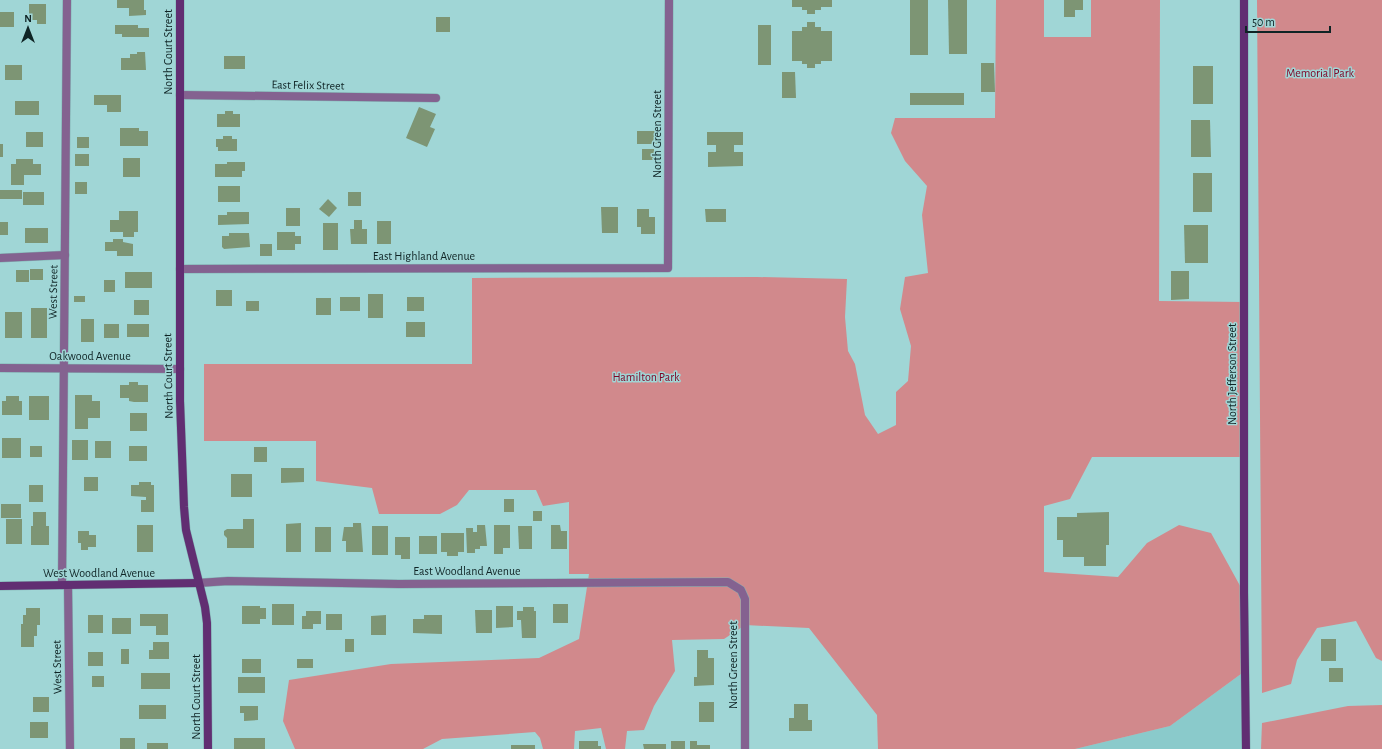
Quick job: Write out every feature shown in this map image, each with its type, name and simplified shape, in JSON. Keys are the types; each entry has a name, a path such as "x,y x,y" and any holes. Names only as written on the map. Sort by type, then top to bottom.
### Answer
{"main road":[{"name":"North Court Street","path":"180,0 180,369 184,507 186,530 198,583 206,607 208,749"},
{"name":"North Jefferson Street","path":"1244,0 1244,593 1246,749"},
{"name":"West Woodland Avenue","path":"0,586 198,583"}],"street":[{"name":"West Street","path":"68,0 64,368 65,585 70,749"},
{"name":"North Green Street","path":"668,268 669,0"},
{"name":"East Felix Street","path":"180,95 436,98"},
{"path":"0,258 65,255"},
{"name":"East Highland Avenue","path":"180,269 668,268"},
{"name":"Oakwood Avenue","path":"0,368 180,369"},
{"name":"East Woodland Avenue","path":"198,583 228,581 400,584 720,581 735,585"},
{"name":"North Green Street","path":"735,585 745,599 745,749"}],"shaded area":[{"path":"1245,671 1246,749 1075,749 1170,726"}],"green space":[{"name":"Hamilton Park","path":"996,0 1044,0 1044,37 1091,37 1091,0 1160,0 1159,301 1244,302 1244,457 1092,457 1070,499 1044,506 1044,572 1118,577 1147,543 1179,525 1211,533 1244,593 1245,671 1170,726 1075,749 878,749 877,715 809,628 745,625 724,639 672,640 675,671 654,706 644,730 627,731 625,749 606,749 601,728 575,731 574,749 543,749 540,738 535,732 442,739 423,749 295,749 283,721 289,680 391,664 539,658 579,639 589,574 569,574 569,502 543,506 536,490 469,490 457,505 440,514 379,514 372,488 316,481 316,441 204,441 204,364 472,364 472,278 757,277 847,279 845,317 848,351 855,364 865,415 878,434 896,425 896,392 908,381 911,346 900,309 905,277 928,273 922,215 927,186 905,161 891,133 895,118 995,118"},
{"name":"Memorial Park","path":"1257,0 1382,0 1382,661 1376,658 1356,621 1317,628 1297,660 1291,684 1262,693"},
{"path":"1382,705 1382,749 1261,749 1262,723 1348,706"}],"building":[{"path":"117,0 144,0 144,10 146,10 146,15 129,16 129,8 117,8"},
{"path":"792,0 832,0 832,7 821,7 821,10 815,10 815,14 807,14 807,10 802,10 802,7 792,7"},
{"path":"910,0 928,0 928,55 910,55"},
{"path":"948,0 967,0 967,54 949,54"},
{"path":"1064,0 1083,0 1083,10 1075,10 1075,17 1064,17"},
{"path":"29,4 46,4 46,24 37,24 37,20 29,20"},
{"path":"0,12 14,12 14,27 0,27"},
{"path":"436,17 450,17 450,32 436,32"},
{"path":"807,22 815,22 815,27 821,27 821,31 832,31 832,61 821,61 821,64 815,64 815,68 807,68 807,64 802,64 802,61 792,61 792,31 802,31 802,27 807,27"},
{"path":"115,25 138,25 138,28 149,28 149,37 122,37 122,34 115,34"},
{"path":"758,25 771,25 771,65 758,65"},
{"path":"137,52 145,52 146,70 121,70 121,58 130,58 130,54 137,54"},
{"path":"224,56 245,56 245,69 224,69"},
{"path":"981,63 994,63 995,92 981,92"},
{"path":"5,65 22,65 22,80 5,80"},
{"path":"1193,66 1213,66 1213,104 1193,104"},
{"path":"782,72 795,72 796,98 782,98"},
{"path":"910,93 964,93 964,105 910,105"},
{"path":"94,95 121,95 121,112 107,112 107,105 94,105"},
{"path":"15,101 39,101 39,115 15,115"},
{"path":"419,107 436,114 430,127 435,129 427,147 406,138"},
{"path":"225,111 233,111 233,114 240,114 240,127 217,127 217,114 225,114"},
{"path":"1191,120 1210,120 1211,157 1191,157"},
{"path":"120,128 139,128 139,131 148,131 148,146 120,146"},
{"path":"637,131 657,131 657,144 637,144"},
{"path":"26,132 43,132 43,147 26,147"},
{"path":"707,132 743,132 743,145 734,145 734,152 743,152 743,166 708,167 708,152 716,152 716,145 707,145"},
{"path":"223,136 232,136 232,139 237,139 237,151 218,151 218,147 216,147 216,139 223,139"},
{"path":"77,137 89,137 89,148 77,148"},
{"path":"0,144 3,144 3,157 0,157"},
{"path":"642,149 654,149 654,160 642,160"},
{"path":"75,154 89,154 89,166 75,166"},
{"path":"123,158 140,158 140,177 123,177"},
{"path":"16,159 33,159 33,164 41,164 41,175 24,175 24,185 11,185 11,164 16,164"},
{"path":"227,162 245,162 245,171 242,171 242,177 215,177 215,164 227,164"},
{"path":"1193,173 1212,173 1212,212 1193,212"},
{"path":"75,182 87,182 87,194 75,194"},
{"path":"218,186 240,186 240,202 218,202"},
{"path":"0,190 22,190 22,199 0,199"},
{"path":"23,192 44,192 44,205 23,205"},
{"path":"348,192 361,192 361,206 348,206"},
{"path":"328,199 337,208 329,217 319,209"},
{"path":"601,207 618,207 618,233 602,233"},
{"path":"286,208 300,208 300,226 286,226"},
{"path":"637,209 649,209 649,217 655,217 655,234 641,234 641,227 637,227"},
{"path":"705,209 726,209 726,222 706,222"},
{"path":"119,211 138,211 138,232 134,232 134,237 123,237 123,232 110,232 110,220 119,220"},
{"path":"227,212 249,212 249,224 218,225 218,215 227,215"},
{"path":"354,220 362,220 362,229 367,229 367,244 351,244 350,229 354,229"},
{"path":"377,221 391,221 391,244 377,244"},
{"path":"0,222 8,222 8,235 0,235"},
{"path":"323,223 338,223 338,250 323,250"},
{"path":"1184,225 1208,225 1208,263 1185,263"},
{"path":"25,228 48,228 48,243 25,243"},
{"path":"277,232 295,232 295,236 301,236 301,244 295,244 295,250 277,250"},
{"path":"229,233 249,233 250,247 224,249 222,247 222,236 229,236"},
{"path":"113,239 123,239 123,242 133,244 133,256 117,256 117,251 105,251 105,242 113,242"},
{"path":"260,244 272,244 272,256 260,256"},
{"path":"30,269 43,269 43,280 30,280"},
{"path":"16,270 29,270 29,282 16,282"},
{"path":"1171,271 1189,271 1189,299 1171,300"},
{"path":"125,272 152,272 152,288 125,288"},
{"path":"104,280 115,280 115,292 104,292"},
{"path":"216,290 232,290 232,306 216,306"},
{"path":"368,294 383,294 383,318 368,318"},
{"path":"74,296 85,296 85,302 74,302"},
{"path":"340,297 360,297 360,311 340,311"},
{"path":"407,297 424,297 424,311 407,311"},
{"path":"316,298 331,298 331,315 316,315"},
{"path":"134,300 149,300 149,315 134,315"},
{"path":"246,301 259,301 259,311 246,311"},
{"path":"31,308 47,308 47,338 31,338"},
{"path":"5,312 22,312 22,338 5,338"},
{"path":"81,319 94,319 94,342 81,342"},
{"path":"406,322 425,322 425,337 406,337"},
{"path":"104,324 119,324 119,338 104,338"},
{"path":"127,324 149,324 149,337 127,337"},
{"path":"129,382 138,382 138,385 148,385 148,402 134,402 129,401 129,398 120,398 120,385 129,385"},
{"path":"75,395 92,395 92,401 100,401 100,418 88,418 88,429 75,429"},
{"path":"6,396 19,396 19,401 22,401 22,415 2,415 2,401 6,401"},
{"path":"29,396 49,396 49,420 29,420"},
{"path":"130,413 147,413 147,431 130,431"},
{"path":"2,438 21,438 21,458 2,458"},
{"path":"72,440 88,440 88,460 72,460"},
{"path":"95,441 111,441 111,458 95,458"},
{"path":"30,446 42,446 42,457 30,457"},
{"path":"129,446 147,446 147,461 129,461"},
{"path":"254,447 267,447 267,462 254,462"},
{"path":"281,468 304,468 304,482 281,483"},
{"path":"231,474 252,474 252,497 231,497"},
{"path":"84,477 98,477 98,491 84,491"},
{"path":"139,482 151,482 151,485 154,485 154,512 141,512 141,500 146,500 146,497 131,496 131,485 139,485"},
{"path":"29,485 43,485 43,502 29,502"},
{"path":"504,499 514,499 514,512 504,512"},
{"path":"1,504 21,504 21,518 1,518"},
{"path":"533,511 542,511 542,521 533,521"},
{"path":"33,512 46,512 46,526 49,526 49,545 31,545"},
{"path":"1109,512 1109,545 1106,545 1106,566 1084,566 1084,557 1063,557 1063,540 1057,540 1057,517 1077,517 1077,513"},
{"path":"6,519 22,519 22,544 6,544"},
{"path":"243,519 254,519 254,548 227,548 227,538 224,535 224,531 227,529 243,529"},
{"path":"301,523 301,552 286,552 286,524"},
{"path":"353,523 361,523 363,552 346,552 346,541 342,541 344,527 353,527"},
{"path":"137,525 153,525 153,552 137,552"},
{"path":"477,525 485,525 487,546 480,546 480,549 475,549 475,553 467,553 466,528 473,528 473,532 477,532"},
{"path":"494,525 510,525 510,548 503,548 503,554 494,554"},
{"path":"551,525 560,525 561,531 567,531 567,549 551,549"},
{"path":"372,526 388,526 388,555 372,555"},
{"path":"518,526 532,526 532,549 519,549"},
{"path":"315,527 331,527 331,552 315,552"},
{"path":"78,531 89,531 89,535 96,535 96,547 88,547 88,550 81,550 81,543 78,543"},
{"path":"441,533 464,533 464,552 458,552 458,556 447,556 447,552 441,552"},
{"path":"419,536 437,536 437,554 419,554"},
{"path":"395,537 410,537 410,559 401,559 401,555 395,555"},
{"path":"272,604 294,604 294,625 272,625"},
{"path":"553,604 568,604 568,623 553,623"},
{"path":"242,606 260,606 260,608 266,608 266,619 260,619 260,624 242,624"},
{"path":"496,606 513,606 513,627 496,628"},
{"path":"523,607 534,607 534,611 536,611 536,638 522,638 521,620 517,620 517,611 523,611"},
{"path":"26,608 40,608 40,625 37,625 37,636 34,636 34,647 21,647 21,624 23,624 23,615 26,615"},
{"path":"475,610 492,610 492,633 476,633"},
{"path":"306,611 321,611 321,624 313,624 313,629 302,629 302,616 306,616"},
{"path":"140,614 168,614 168,635 156,635 156,626 140,626"},
{"path":"326,614 342,614 342,630 326,630"},
{"path":"88,615 103,615 103,633 88,633"},
{"path":"386,615 386,635 371,635 371,616"},
{"path":"424,615 442,615 442,634 413,633 413,619 424,619"},
{"path":"112,618 131,618 131,634 112,634"},
{"path":"345,639 354,639 354,652 345,652"},
{"path":"1321,639 1336,639 1336,661 1321,661"},
{"path":"153,642 169,642 169,659 149,659 149,650 153,650"},
{"path":"121,649 129,649 129,664 121,664"},
{"path":"697,650 708,650 708,658 714,658 714,685 694,686 694,677 697,677"},
{"path":"88,652 103,652 103,666 88,666"},
{"path":"242,659 261,659 261,673 242,673"},
{"path":"297,659 313,659 313,668 297,668"},
{"path":"1329,668 1343,668 1343,682 1329,682"},
{"path":"141,673 170,673 170,689 141,689"},
{"path":"92,676 104,676 104,687 92,687"},
{"path":"238,677 265,677 265,693 238,693"},
{"path":"33,697 49,697 49,712 33,712"},
{"path":"699,702 714,702 714,722 699,722"},
{"path":"794,704 808,704 808,720 812,720 812,731 789,731 789,718 794,718"},
{"path":"139,705 166,705 166,719 139,719"},
{"path":"240,706 258,706 258,720 244,721 244,713 240,713"},
{"path":"30,722 48,722 48,738 30,738"},
{"path":"120,738 135,738 135,749 120,749"},
{"path":"234,738 265,738 265,749 234,749"},
{"path":"579,741 598,741 598,746 601,746 601,749 579,749"},
{"path":"671,741 685,741 685,749 671,749"},
{"path":"690,741 697,741 697,745 710,745 710,749 690,749"},
{"path":"147,743 168,743 168,749 147,749"},
{"path":"643,744 666,744 666,749 644,749"},
{"path":"511,745 535,745 535,749 511,749"}]}
